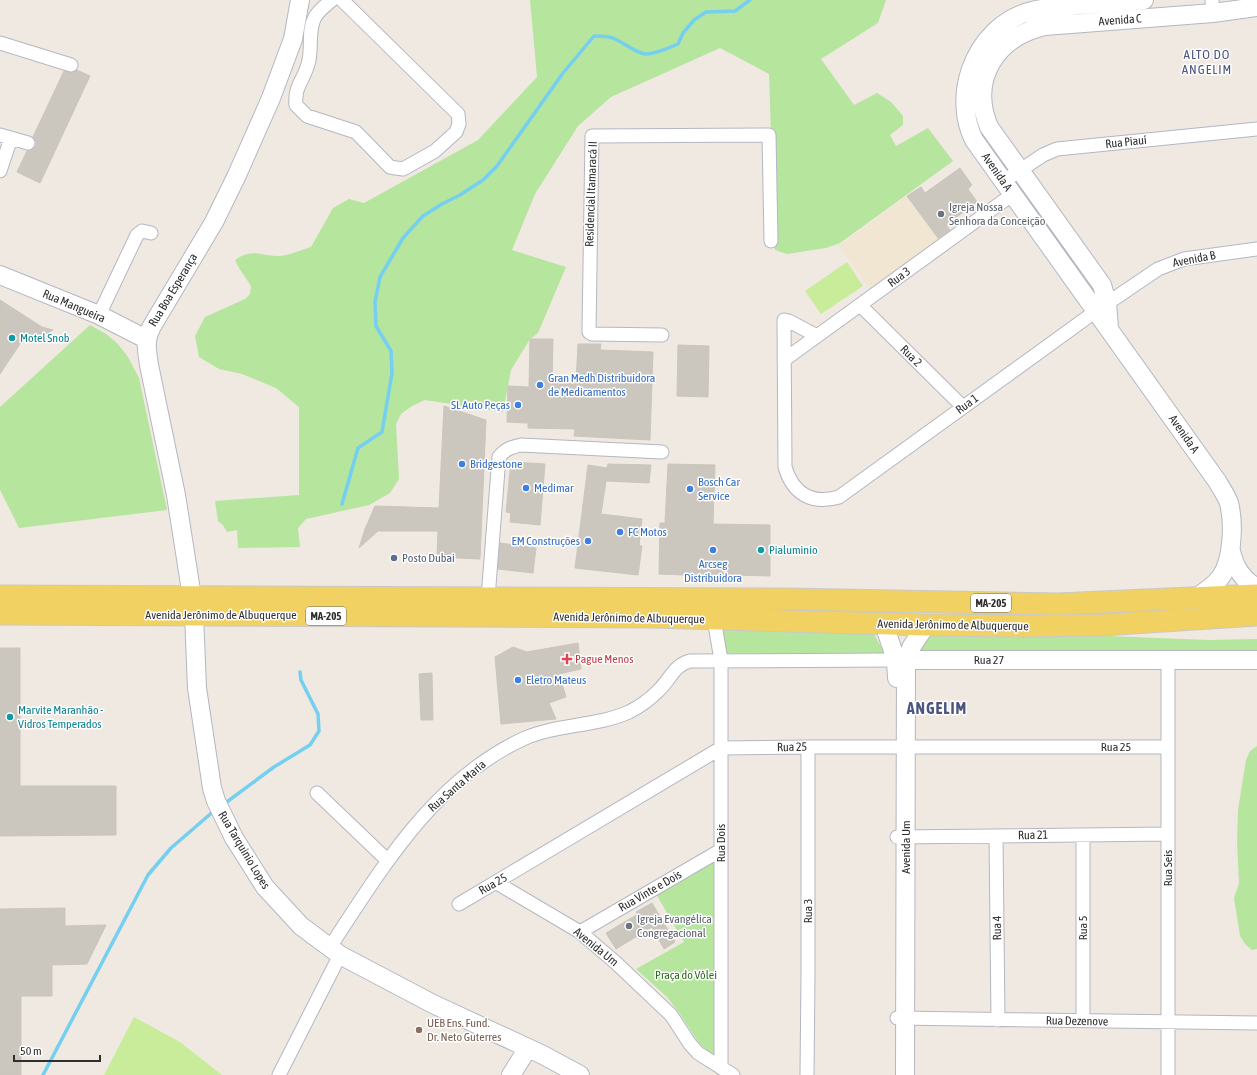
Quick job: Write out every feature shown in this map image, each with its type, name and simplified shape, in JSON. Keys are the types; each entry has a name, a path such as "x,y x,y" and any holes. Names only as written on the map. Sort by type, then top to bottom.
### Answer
{"main road":[{"name":"Avenida Jerônimo de Albuquerque","path":"0,614 193,606 488,598 786,599 1058,604 1257,595"},
{"name":"Avenida Jerônimo de Albuquerque","path":"0,596 193,606 926,625 1102,625 1257,616"},
{"path":"884,624 887,617 898,612 1023,611 1058,604"}],"street":[{"name":"Rua Boa Esperança","path":"193,606 176,495 149,365 146,340 152,326 214,222 298,43 300,0"},
{"path":"332,0 324,6 315,18 311,30 308,63 295,94 296,105 307,116 356,132 390,167 402,169 435,151 456,132 459,124 458,114 342,0"},
{"name":"Avenida C","path":"1002,24 1034,10 1067,3 1144,0"},
{"name":"Avenida C","path":"994,58 1017,36 1030,30 1045,26 1213,6 1257,7"},
{"name":"Avenida A","path":"1002,24 981,48 968,78 965,98 966,120 969,129 974,140 1008,188 1101,307 1109,328 1225,493 1230,510 1231,551 1228,562 1220,578 1196,598"},
{"path":"0,43 71,65"},
{"name":"Avenida A","path":"994,58 983,83 982,96 982,107 989,127 1102,285 1101,307"},
{"name":"Rua Piauí","path":"1008,188 1020,171 1044,155 1057,149 1257,129"},
{"name":"Residencial Itamaracá II","path":"662,335 592,334 589,332 592,136 769,135 771,241"},
{"path":"0,171 5,137 28,143"},
{"name":"Rua 3","path":"784,360 860,305 1008,188"},
{"path":"99,315 137,234 142,231 151,232"},
{"name":"Avenida B","path":"1101,307 1150,273 1166,265 1184,260 1257,249"},
{"name":"Rua Mangueira","path":"0,275 99,315 146,340"},
{"name":"Rua 2","path":"860,305 963,407"},
{"name":"Rua 1","path":"784,360 785,467 795,487 807,497 822,501 839,497 1101,307"},
{"path":"784,360 784,320 789,321 816,336"},
{"path":"488,598 499,457 504,451 521,445 662,452"},
{"name":"Avenida A","path":"1231,551 1237,569 1257,588"},
{"name":"Rua Tarquinio Lopes","path":"193,606 197,688 212,788 219,808 234,838 265,887 301,926 335,951 433,1004 528,1048 580,1075"},
{"name":"Rua Dois","path":"714,619 721,660 721,1068"},
{"name":"Avenida Um","path":"884,624 902,660 901,1018 905,1075"},
{"name":"Avenida Um","path":"902,660 926,625"},
{"name":"Rua 27","path":"721,660 1257,660"},
{"name":"Rua Santa Maria","path":"279,1075 335,951 387,860 425,814 459,781 490,758 524,739 546,732 610,718 629,712 658,692 680,664 690,661 721,660"},
{"name":"Rua Seis","path":"1168,660 1168,1075"},
{"name":"Rua 25","path":"459,904 497,883 721,748 1167,746"},
{"name":"Rua 3","path":"807,1075 808,747"},
{"path":"317,794 387,860"},
{"name":"Rua 21","path":"902,837 1168,834"},
{"name":"Rua 5","path":"1083,835 1083,1021"},
{"name":"Rua 4","path":"996,836 998,1020"},
{"name":"Rua Vinte e Dois","path":"580,932 721,850"},
{"name":"Avenida Um","path":"497,883 580,932 615,962 671,1015 690,1044 698,1053 733,1075"},
{"name":"Avenida Um","path":"896,1075 901,1018"},
{"name":"Rua Dezenove","path":"901,1018 1257,1023"},
{"path":"511,1075 528,1048"}],"shaded area":[{"path":"907,196 939,239 870,289 839,246"}],"green space":[{"path":"530,0 886,0 878,23 821,59 854,105 877,93 891,102 903,116 903,125 890,135 896,146 928,128 953,161 840,243 826,248 787,254 775,250 769,74 720,48 611,97 578,126 535,194 512,250 566,267 538,333 530,339 511,370 503,412 425,400 412,406 401,414 396,424 399,479 390,493 369,505 306,519 298,528 300,547 238,548 237,530 227,532 223,525 218,521 215,501 299,495 299,407 276,388 242,374 219,369 199,357 195,336 205,317 245,299 250,294 251,286 235,260 253,253 280,256 292,254 311,247 333,208 349,199 364,203 478,140 537,77"},
{"path":"847,262 863,286 821,314 805,291"},
{"path":"90,325 106,334 118,344 128,357 139,378 167,510 19,528 0,490 0,407"},
{"path":"722,629 873,632 886,656 727,653"},
{"path":"929,634 1057,634 1209,640 1257,639 1257,652 916,655"},
{"path":"1257,746 1257,949 1252,950 1245,944 1240,936 1234,898 1239,883 1237,842 1238,810 1246,760 1250,751"},
{"name":"Praça do Vôlei","path":"716,860 716,1057 703,1047 697,1040 667,997 636,969 684,942 656,894"},
{"path":"134,1017 180,1042 222,1075 104,1075"}],"building":[{"path":"77,70 90,76 40,183 17,172 27,151 36,146 36,141 33,137 64,71 72,73"},
{"name":"Igreja Nossa Senhora da Conceição","path":"960,168 972,185 968,189 977,202 946,225 950,230 938,238 907,196 921,187 925,193"},
{"name":"Motel Snob","path":"0,300 42,327 53,330 34,340 26,335 0,374"},
{"path":"530,339 553,339 552,383 576,384 578,344 601,344 600,350 653,352 650,440 574,436 575,429 528,428 528,423 507,422 508,386 529,387"},
{"path":"678,345 709,346 708,397 677,396"},
{"name":"Bridgestone","path":"444,406 486,420 480,559 437,557 438,531 378,531 359,548 375,506 439,508"},
{"name":"Medimar","path":"511,462 545,464 540,525 510,522 511,513 506,512"},
{"path":"608,464 651,465 649,483 606,481 601,514 642,519 639,546 642,546 638,575 575,568 588,465 607,468"},
{"path":"668,464 715,465 713,524 770,525 770,576 735,575 735,577 659,574 660,523 665,523"},
{"path":"500,543 536,548 533,573 498,569"},
{"name":"Eletro Mateus","path":"578,643 581,669 559,674 566,697 549,703 556,719 501,724 495,657 513,647 527,652"},
{"name":"Marvite Maranhão - Vidros Temperados","path":"0,648 20,648 20,786 116,786 116,835 0,836"},
{"path":"432,673 433,720 421,720 419,674"},
{"name":"Igreja Evangélica Congregacional","path":"652,903 675,942 664,949 652,927 616,949 606,933 638,914 636,912"},
{"path":"65,908 65,926 106,925 87,964 52,965 52,996 21,996 21,1075 0,1075 0,909"}],"waterway":[{"path":"342,504 358,448 382,432 392,373 391,351 376,326 375,302 380,277 403,238 423,216 483,180 497,166 563,73 594,36 606,36 613,38 643,54 655,53 678,44 683,33 694,20 706,12 735,11 750,0"},
{"path":"224,804 274,767 310,745 319,731 318,714 301,680 300,672"},
{"path":"43,1075 148,875 171,848 215,810"}],"place":[{"name":"Igreja Nossa Senhora da Conceição","path":"941,214"},
{"name":"Motel Snob","path":"12,338"},
{"name":"Gran Medh Distribuidora de Medicamentos","path":"540,385"},
{"name":"SL Auto Peças","path":"518,405"},
{"name":"Bridgestone","path":"462,464"},
{"name":"Medimar","path":"526,488"},
{"name":"Bosch Car Service","path":"690,489"},
{"name":"FC Motos","path":"620,532"},
{"name":"EM Construções","path":"588,541"},
{"name":"Arcseg Distribuidora","path":"713,550"},
{"name":"Pialuminio","path":"761,550"},
{"name":"Posto Dubai","path":"394,558"},
{"name":"Pague Menos","path":"567,659"},
{"name":"Eletro Mateus","path":"518,680"},
{"name":"Marvite Maranhão - Vidros Temperados","path":"10,717"},
{"name":"Igreja Evangélica Congregacional","path":"629,926"},
{"name":"UEB Ens. Fund. Dr. Neto Guterres","path":"419,1030"}],"district":[{"name":"ALTO DO ANGELIM","path":"1207,62"},
{"name":"ANGELIM","path":"937,708"}]}
